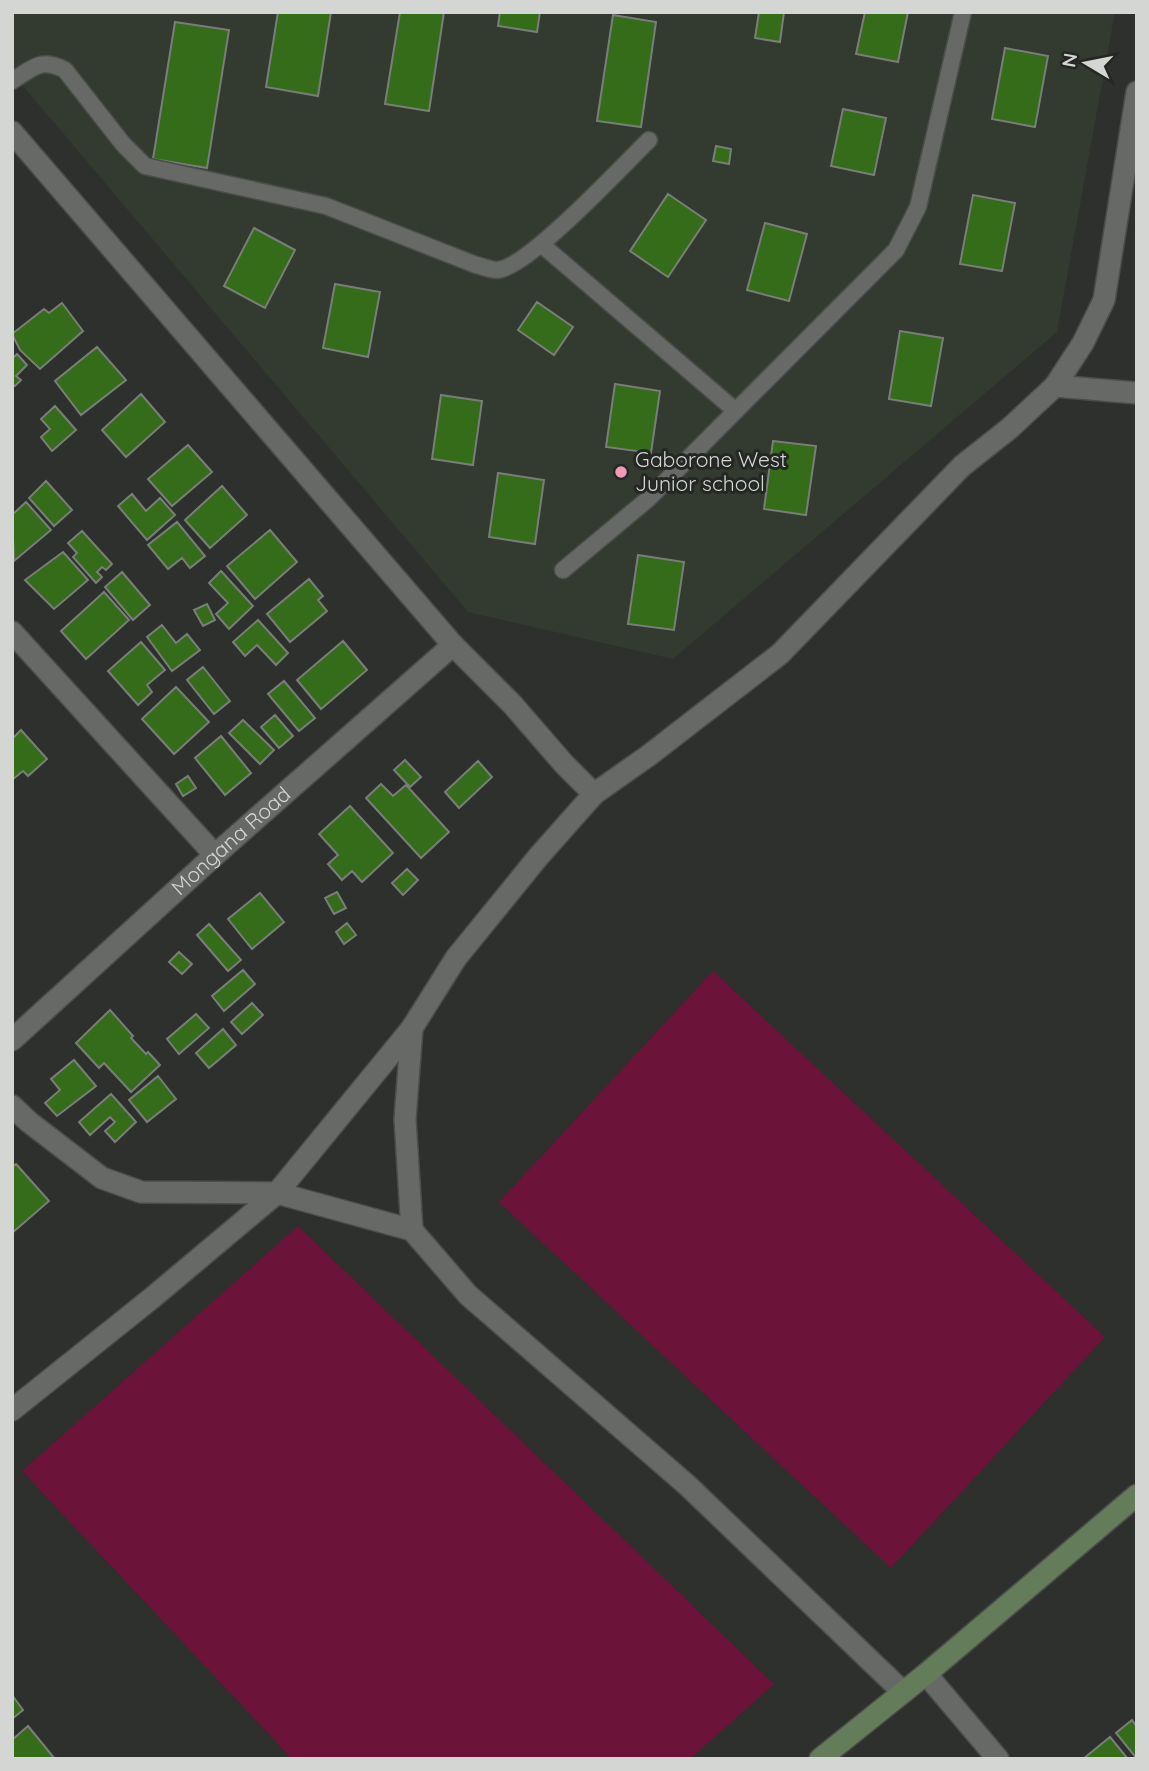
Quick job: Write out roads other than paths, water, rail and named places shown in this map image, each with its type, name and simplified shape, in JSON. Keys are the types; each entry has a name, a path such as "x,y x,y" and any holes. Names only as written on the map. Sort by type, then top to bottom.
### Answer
{"street":[{"path":"12,1410 277,1193 412,1028 456,958 538,856 594,794 648,756 780,654 962,466 1010,428 1055,386 1083,343 1104,300 1137,92"},
{"path":"12,132 453,645 512,704 594,794"},
{"path":"1055,386 1137,393"},
{"path":"12,632 215,855"},
{"name":"Mongana Road","path":"12,1040 215,855 453,645"},
{"path":"412,1028 405,1119 412,1230"},
{"path":"12,1106 102,1178 141,1192 277,1193 412,1230 468,1295 687,1485 903,1692"},
{"path":"820,1759 926,1674 1137,1495"},
{"path":"926,1674 998,1759"}],"lane":[{"path":"563,570 648,499 896,250 918,207 962,12"},
{"path":"12,81 42,63 53,64 65,70 123,144 145,166 326,206 476,265 498,270 516,263 541,244 649,140"},
{"path":"541,244 736,411"}],"place":[{"name":"Gaborone West Junior school","path":"621,472"}]}
